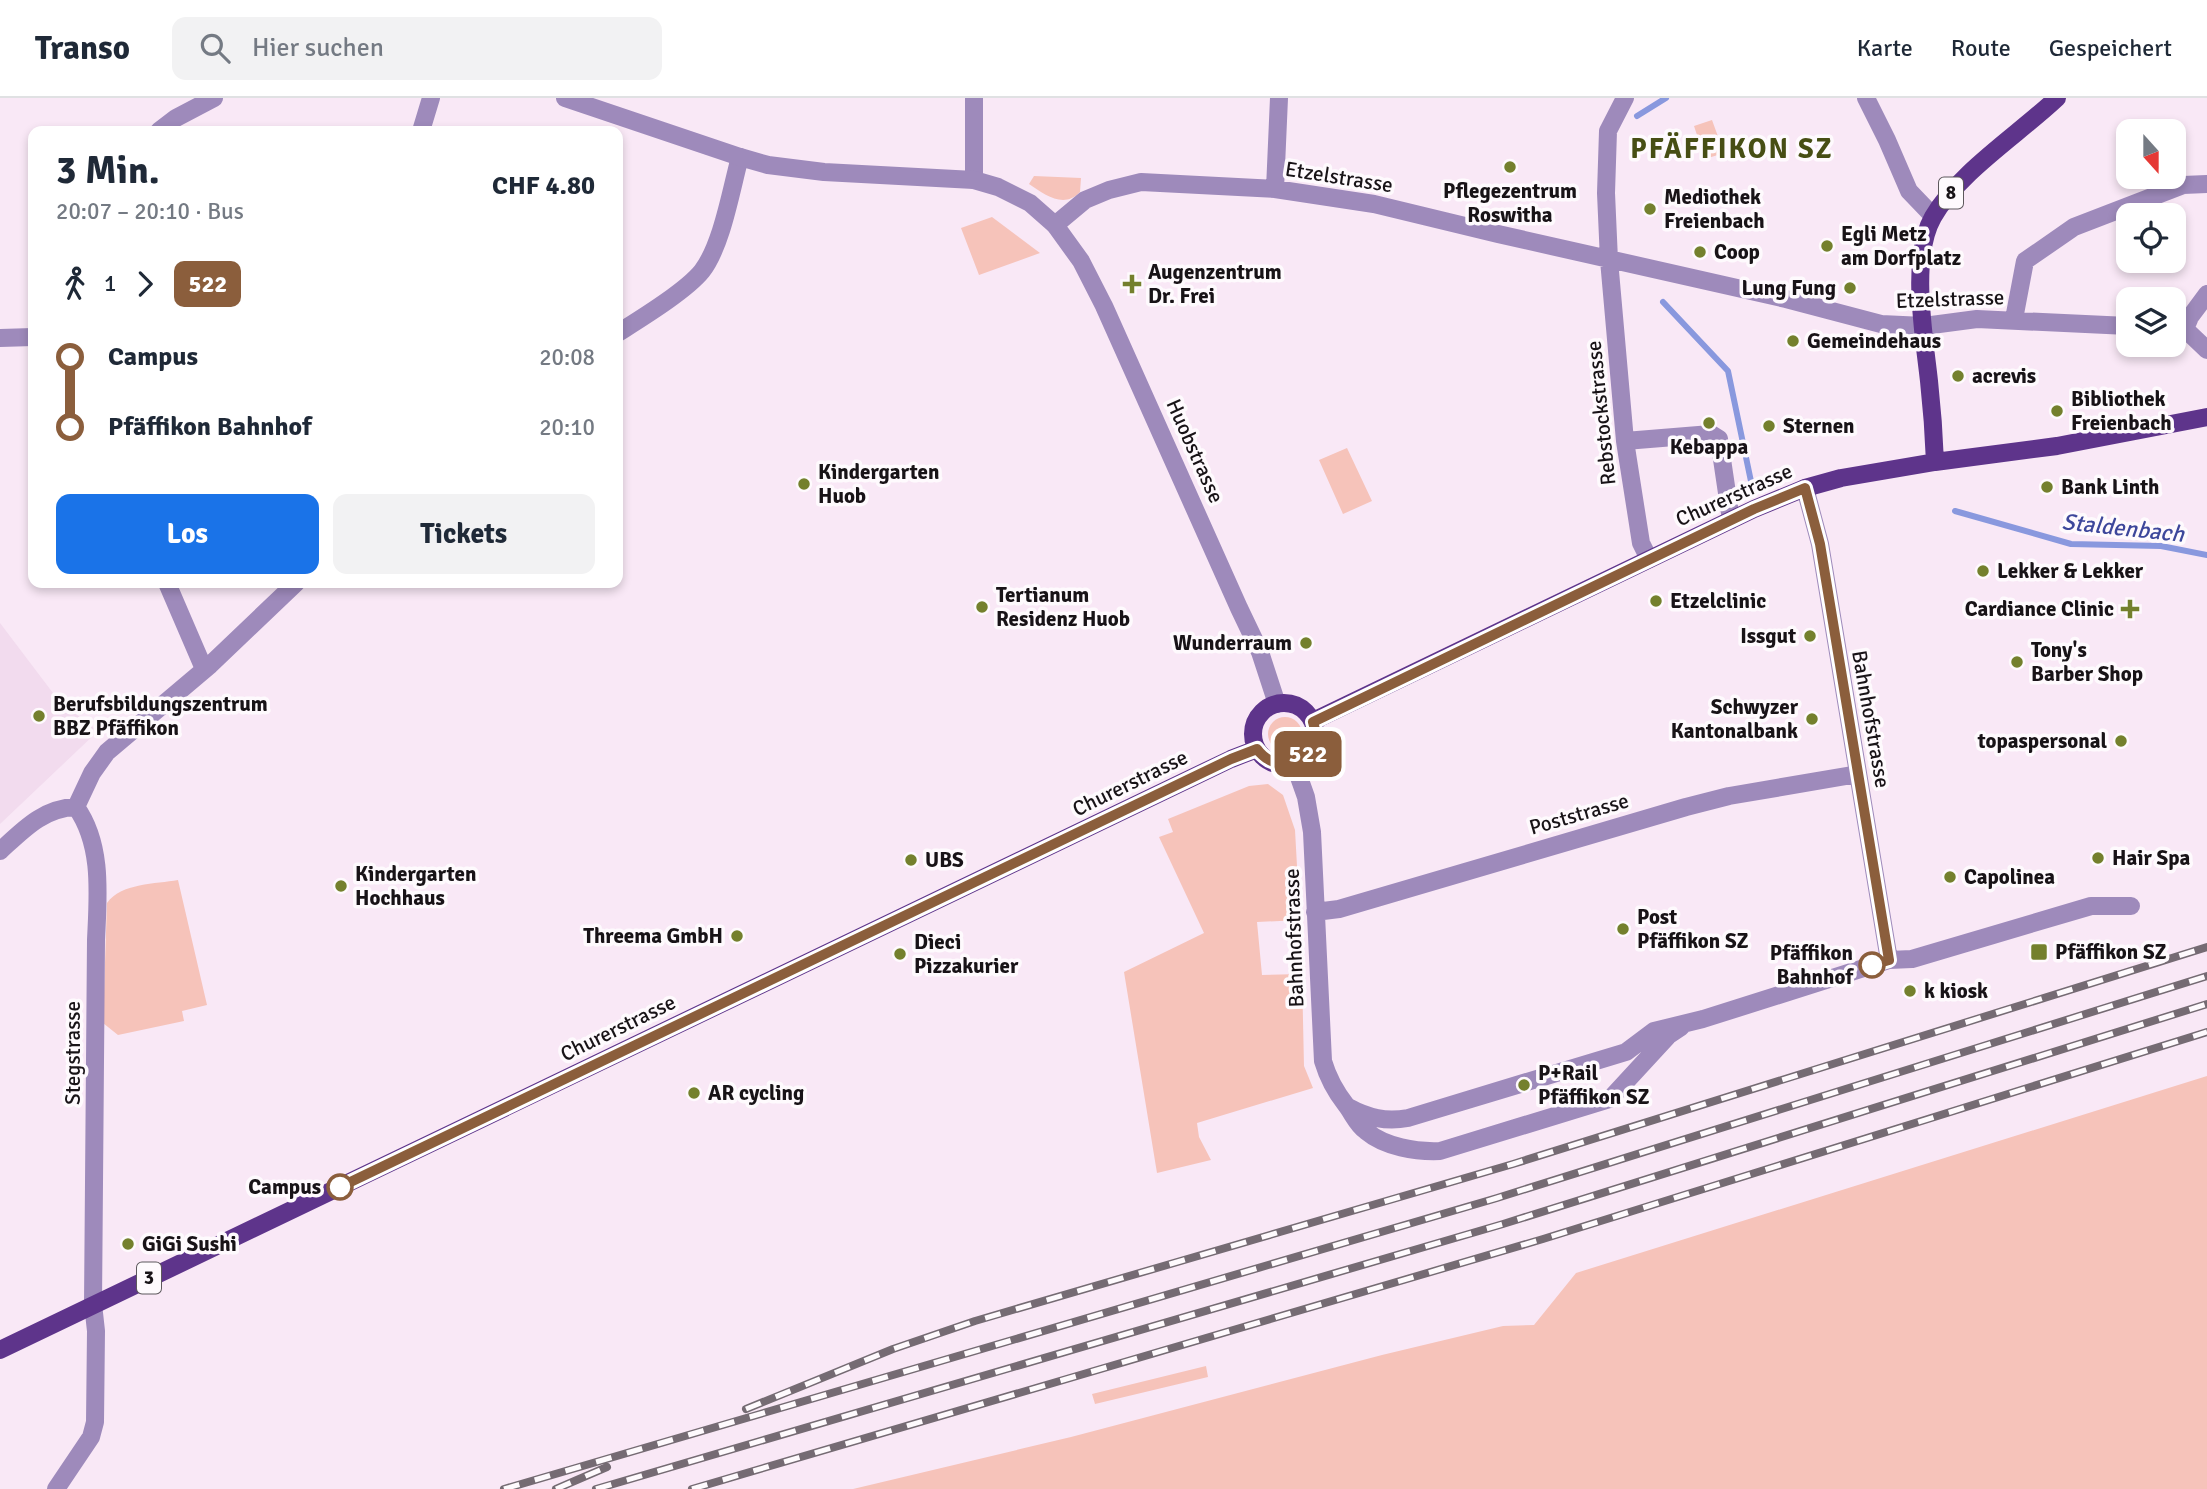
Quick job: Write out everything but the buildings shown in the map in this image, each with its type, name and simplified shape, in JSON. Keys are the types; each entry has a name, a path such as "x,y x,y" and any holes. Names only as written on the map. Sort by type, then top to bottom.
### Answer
{"main road":[{"name":"8","path":"1935,462 1924,326 1921,257 1925,235 1933,216 1952,192 2057,98"},
{"name":"Churerstrasse","path":"1313,722 1731,520 1805,488 1865,473 2057,446 2207,417"},
{"path":"1288,703 1298,706 1313,722 1314,744 1304,758 1294,763 1276,763 1265,758 1257,749 1253,735 1256,721 1264,710 1277,704 1288,703"},
{"name":"Churerstrasse","path":"0,1350 1231,759 1257,749"}],"street":[{"path":"166,126 214,98"},
{"path":"423,126 431,98"},
{"path":"565,98 768,164 824,172 974,180 1017,194 1055,225"},
{"path":"974,98 974,180"},
{"path":"1275,190 1279,98"},
{"name":"Rebstockstrasse","path":"1625,98 1608,131 1606,193 1609,260 1625,441 1641,543 1649,559"},
{"path":"1866,98 1909,191 1933,216"},
{"path":"623,330 683,288 701,272 714,250 740,157"},
{"name":"Etzelstrasse","path":"1055,225 1085,200 1109,190 1141,183 1275,190 1374,204 1786,299 1881,324 1924,326 1977,319 2014,319 2116,325"},
{"path":"2014,319 2025,261 2064,233 2183,185 2207,184"},
{"name":"Huobstrasse","path":"1055,225 1081,261 1104,306 1260,652 1277,704"},
{"path":"2186,321 2207,294"},
{"path":"2186,334 2207,350"},
{"path":"0,338 28,337"},
{"path":"1625,441 1711,434 1719,439 1731,520"},
{"name":"Bahnhofstrasse","path":"1805,488 1820,544 1889,960"},
{"path":"169,588 204,670"},
{"path":"0,851 37,818 56,809 76,807 92,773 107,752 204,670 291,588"},
{"name":"Bahnhofstrasse","path":"1294,763 1309,807 1312,832 1323,1061 1329,1081 1364,1130 1385,1142 1413,1149 1440,1151 1610,1099 1669,1035 1689,1023"},
{"name":"Poststrasse","path":"1315,912 1339,909 1729,796 1858,774"},
{"name":"Stegstrasse","path":"56,1489 91,1437 95,1422 96,1331 93,1304 96,940 99,888 90,830 76,807"},
{"name":"Bahnhofstrasse","path":"1348,1107 1363,1115 1384,1120 1408,1118 1626,1052 1648,1033 1668,1026 1689,1023 1889,960 1912,959 2091,906 2131,906"}],"shaded area":[{"path":"1712,120 1724,153 1705,159 1694,126"},
{"path":"1034,176 1081,178 1080,192 1068,199 1054,198 1029,184"},
{"path":"992,217 1040,253 979,275 961,228"},
{"path":"1347,448 1372,501 1343,514 1319,460"},
{"name":"Berufsbildungszentrum BBZ Pfäffikon","path":"0,623 59,701 98,731 0,824"},
{"path":"1285,717 1297,722 1302,734 1297,746 1285,751 1273,746 1268,734 1273,722"},
{"path":"1268,784 1283,795 1295,830 1300,920 1257,922 1262,975 1302,974 1304,1066 1313,1088 1197,1123 1199,1137 1211,1160 1157,1173 1124,972 1204,933 1159,837 1173,832 1168,819 1249,786"},
{"path":"178,880 207,1005 182,1011 184,1021 118,1035 103,1023 107,903 113,896 130,888"},
{"path":"2207,1076 2207,1489 853,1489 1071,1437 1382,1355 1503,1326 1534,1325 1576,1273"},
{"path":"1206,1366 1208,1377 1095,1404 1092,1394"}],"waterway":[{"name":"Staldenbach","path":"1637,116 1666,98"},
{"name":"Staldenbach","path":"1663,302 1728,371 1753,491"},
{"name":"Staldenbach","path":"1955,511 2071,544 2161,546 2207,555"}],"railway":[{"path":"746,1409 893,1349 975,1321 1513,1164 2207,947"},
{"path":"504,1489 1497,1198 2207,976"},
{"path":"596,1489 1503,1224 2207,1004"},
{"path":"692,1489 1543,1239 2207,1032"},
{"path":"556,1489 607,1467"}],"bus line":[{"name":"522","path":"340,1187 1231,759 1257,749 1265,758 1282,765 1300,761 1314,744 1313,722 1754,509 1805,488 1820,544 1889,960 1872,965"}],"place":[{"name":"Pflegezentrum Roswitha","path":"1510,167"},
{"name":"Mediothek Freienbach","path":"1650,209"},
{"name":"Egli Metz am Dorfplatz","path":"1827,246"},
{"name":"Coop","path":"1700,252"},
{"name":"Augenzentrum Dr. Frei","path":"1132,284"},
{"name":"Lung Fung","path":"1850,288"},
{"name":"Gemeindehaus","path":"1793,341"},
{"name":"acrevis","path":"1958,376"},
{"name":"Bibliothek Freienbach","path":"2057,411"},
{"name":"Kebappa","path":"1709,423"},
{"name":"Sternen","path":"1769,426"},
{"name":"Kindergarten Huob","path":"804,484"},
{"name":"Bank Linth","path":"2047,487"},
{"name":"Lekker & Lekker","path":"1983,571"},
{"name":"Etzelclinic","path":"1656,601"},
{"name":"Tertianum Residenz Huob","path":"982,607"},
{"name":"Cardiance Clinic","path":"2130,609"},
{"name":"Issgut","path":"1810,636"},
{"name":"Wunderraum","path":"1306,643"},
{"name":"Tony's Barber Shop","path":"2017,662"},
{"name":"Berufsbildungszentrum BBZ Pfäffikon","path":"39,716"},
{"name":"Schwyzer Kantonalbank","path":"1812,719"},
{"name":"topaspersonal","path":"2121,741"},
{"name":"Hair Spa","path":"2098,858"},
{"name":"UBS","path":"911,860"},
{"name":"Capolinea","path":"1950,877"},
{"name":"Kindergarten Hochhaus","path":"341,886"},
{"name":"Post Pfäffikon SZ","path":"1623,929"},
{"name":"Threema GmbH","path":"737,936"},
{"name":"Pfäffikon SZ","path":"2039,952"},
{"name":"Dieci Pizzakurier","path":"900,954"},
{"name":"Pfäffikon Bahnhof","path":"1872,965"},
{"name":"k kiosk","path":"1910,991"},
{"name":"P+Rail Pfäffikon SZ","path":"1524,1085"},
{"name":"AR cycling","path":"694,1093"},
{"name":"Campus","path":"340,1187"},
{"name":"GiGi Sushi","path":"128,1244"}],"district":[{"name":"PFÄFFIKON SZ","path":"1732,149"}]}
